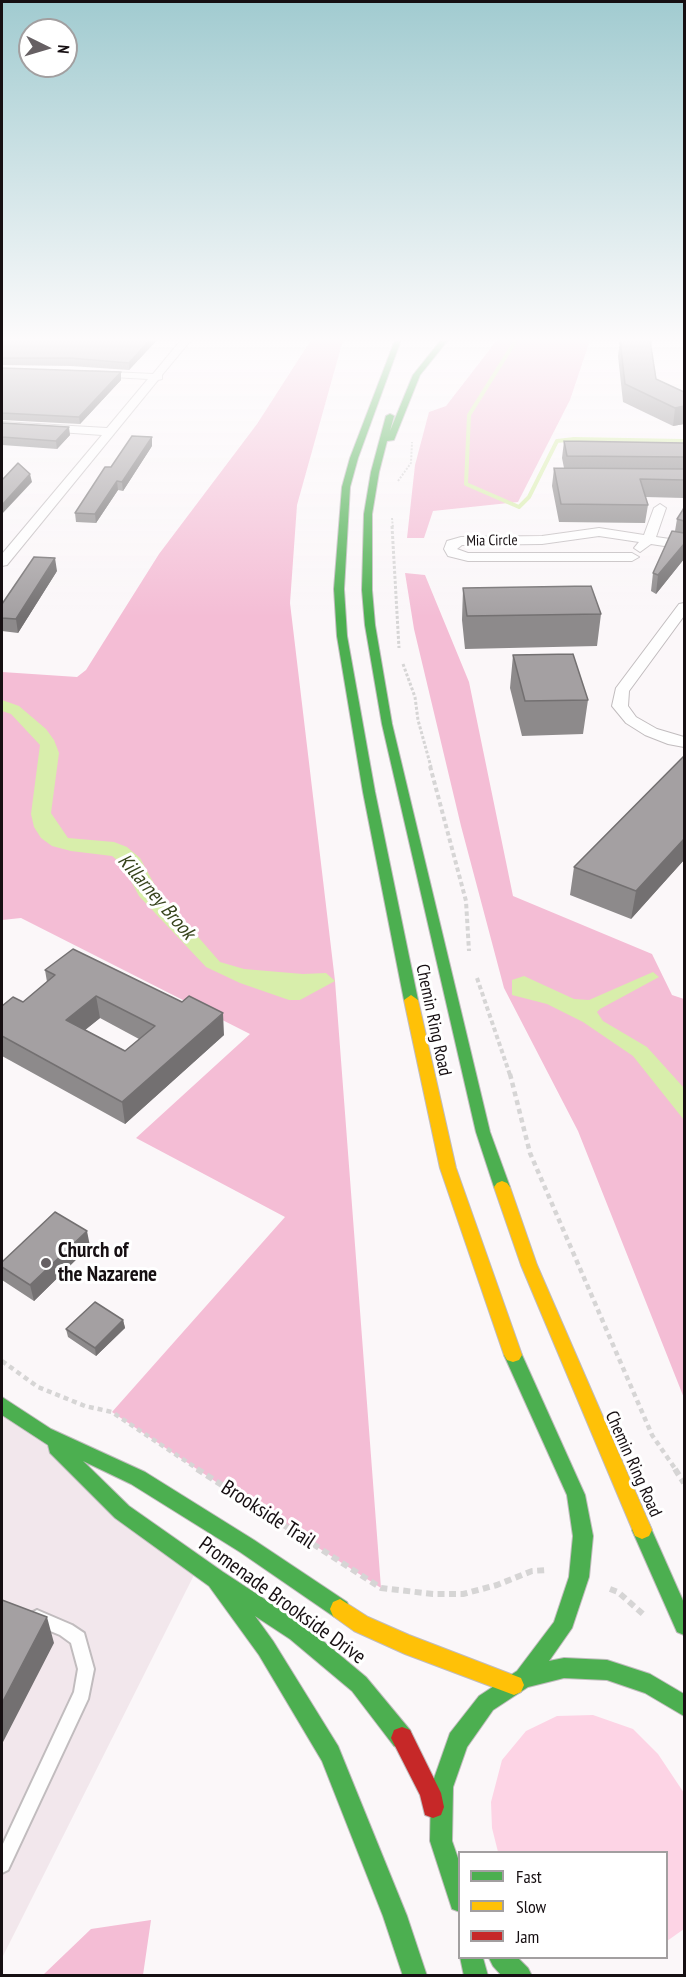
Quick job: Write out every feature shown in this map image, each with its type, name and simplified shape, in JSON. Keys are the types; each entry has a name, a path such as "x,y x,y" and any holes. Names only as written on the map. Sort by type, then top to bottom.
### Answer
{"main road":[{"path":"354,458 356,432"},
{"name":"Chemin Ring Road","path":"364,432 346,488 339,589 342,636 369,792 424,1067 448,1168 507,1341 576,1495 583,1536 579,1578 562,1628 519,1682"},
{"name":"Chemin Ring Road","path":"387,432 375,472 368,514 367,590 376,672 483,1132 529,1265 595,1423 684,1625"},
{"path":"375,472 393,432"},
{"name":"Promenade Brookside Drive","path":"2,1405 45,1435 123,1512 216,1579 297,1632 359,1684 399,1732 430,1793 441,1841"},
{"name":"Promenade Brookside Drive","path":"45,1435 138,1478 247,1546 361,1624 405,1644 519,1682"},
{"path":"216,1579 266,1648 330,1754 395,1916 415,1976"},
{"path":"458,1898 441,1841 442,1787 458,1741 486,1703 519,1682 564,1668 607,1670 650,1684 684,1706"},
{"path":"471,1959 476,1976"},
{"path":"502,1959 520,1976"}],"street":[{"path":"2,562 112,432"},
{"path":"619,570 649,539 660,508"},
{"name":"Mia Circle","path":"632,557 468,557 457,555 450,549 452,544 461,541 542,540 599,532 684,545"},
{"path":"684,607 621,691 620,706 632,720 651,732 674,741 684,741"}],"lane":[{"path":"2,1864 82,1693 86,1669 78,1638 66,1630 23,1612"}],"path":[{"path":"395,484 411,463 412,441"},
{"path":"391,512 400,657 415,697 418,720 465,902 470,959"},
{"path":"474,970 508,1067 530,1153 652,1435 684,1483"},
{"name":"Brookside Trail","path":"2,1361 38,1387 85,1406 112,1412 231,1492 381,1587 433,1594 463,1594 497,1585 532,1571 553,1569"},
{"path":"603,1586 618,1592 640,1614 650,1615"}],"shaded area":[{"path":"251,432 317,432 297,505 290,603 335,981 381,1588 112,1412 285,1217 136,1138 250,1034 21,918 2,920 2,672 77,677 86,670 159,554"},
{"path":"424,432 554,432 518,502 433,511 424,538 407,538 415,465"},
{"path":"405,573 425,575 469,682 513,896 652,954 672,995 684,999 684,1398 578,1131 504,988 461,826 414,629"},
{"path":"2,1405 45,1435 199,1565 2,1958"},
{"path":"593,1715 633,1729 658,1754 684,1793 684,1929 668,1940 668,1851 498,1851 492,1828 491,1802 502,1760 526,1731 557,1716"},
{"path":"151,1920 143,1975 43,1975 91,1929"}],"water":[{"name":"Killarney Brook","path":"2,700 19,706 46,729 54,740 59,753 51,813 68,838 114,842 127,847 140,858 158,891 220,962 244,969 303,974 326,973 335,981 300,1000 289,1000 240,983 206,967 139,896 122,864 112,856 71,851 52,846 41,838 34,827 31,814 40,745 11,714 2,711"},
{"path":"653,972 659,977 597,1012 603,1021 647,1047 684,1088 684,1120 633,1056 583,1022 547,1004 512,995 512,980 524,976 574,999 589,1000"}],"building":[{"path":"2,432 64,432 56,441 2,437"},
{"path":"132,436 152,437 122,482 117,481 95,514 75,513 105,467 111,467"},
{"path":"564,441 684,443 684,457 567,456"},
{"path":"18,463 30,474 2,505 2,479"},
{"path":"554,468 684,469 684,480 640,479 648,505 561,504"},
{"path":"684,508 684,521 677,519"},
{"path":"672,531 684,533 684,544 658,575 653,573"},
{"path":"34,557 55,558 16,619 2,618 2,604"},
{"path":"591,586 601,614 467,616 463,588"},
{"path":"573,654 588,700 525,701 513,655"},
{"path":"684,756 684,839 636,891 574,867"},
{"path":"73,949 182,1002 189,996 223,1013 122,1102 2,1036 2,1006 13,997 23,1002 55,975 45,970","holes":["96,996 155,1026 125,1051 66,1020"]},
{"path":"55,1212 87,1231 30,1285 2,1267 2,1262"},
{"path":"95,1302 123,1320 95,1348 66,1329"},
{"path":"2,1600 47,1617 2,1703"}],"waterway":[{"path":"468,432 466,484 519,507 529,497 557,441 574,439 684,441"}],"traffic: fast":[{"path":"364,432 346,487 339,589 342,636 369,792 411,1000"},
{"path":"386,432 375,472 368,514 367,590 370,625 387,724 483,1132 502,1187"},
{"path":"390,440 393,432"},
{"path":"513,1355 576,1495 583,1536 579,1577 562,1628 524,1678"},
{"path":"2,1405 45,1435 138,1478 247,1546 340,1609"},
{"path":"56,1447 122,1512 216,1579 297,1632 359,1684 402,1738"},
{"path":"642,1530 684,1625"},
{"path":"216,1579 266,1648 330,1754 395,1916 415,1976"},
{"path":"458,1895 441,1841 442,1787 458,1741 486,1703 524,1678 564,1668 607,1670 650,1684 684,1706"},
{"path":"471,1959 476,1976"},
{"path":"502,1959 520,1976"}],"traffic: slow":[{"path":"411,1000 448,1168 513,1355"},
{"path":"502,1187 529,1265 642,1530"},
{"path":"340,1609 361,1624 405,1644 514,1685"}],"traffic: jam":[{"path":"402,1738 430,1793 433,1807"}],"place":[{"name":"Church of the Nazarene","path":"46,1263"}]}
